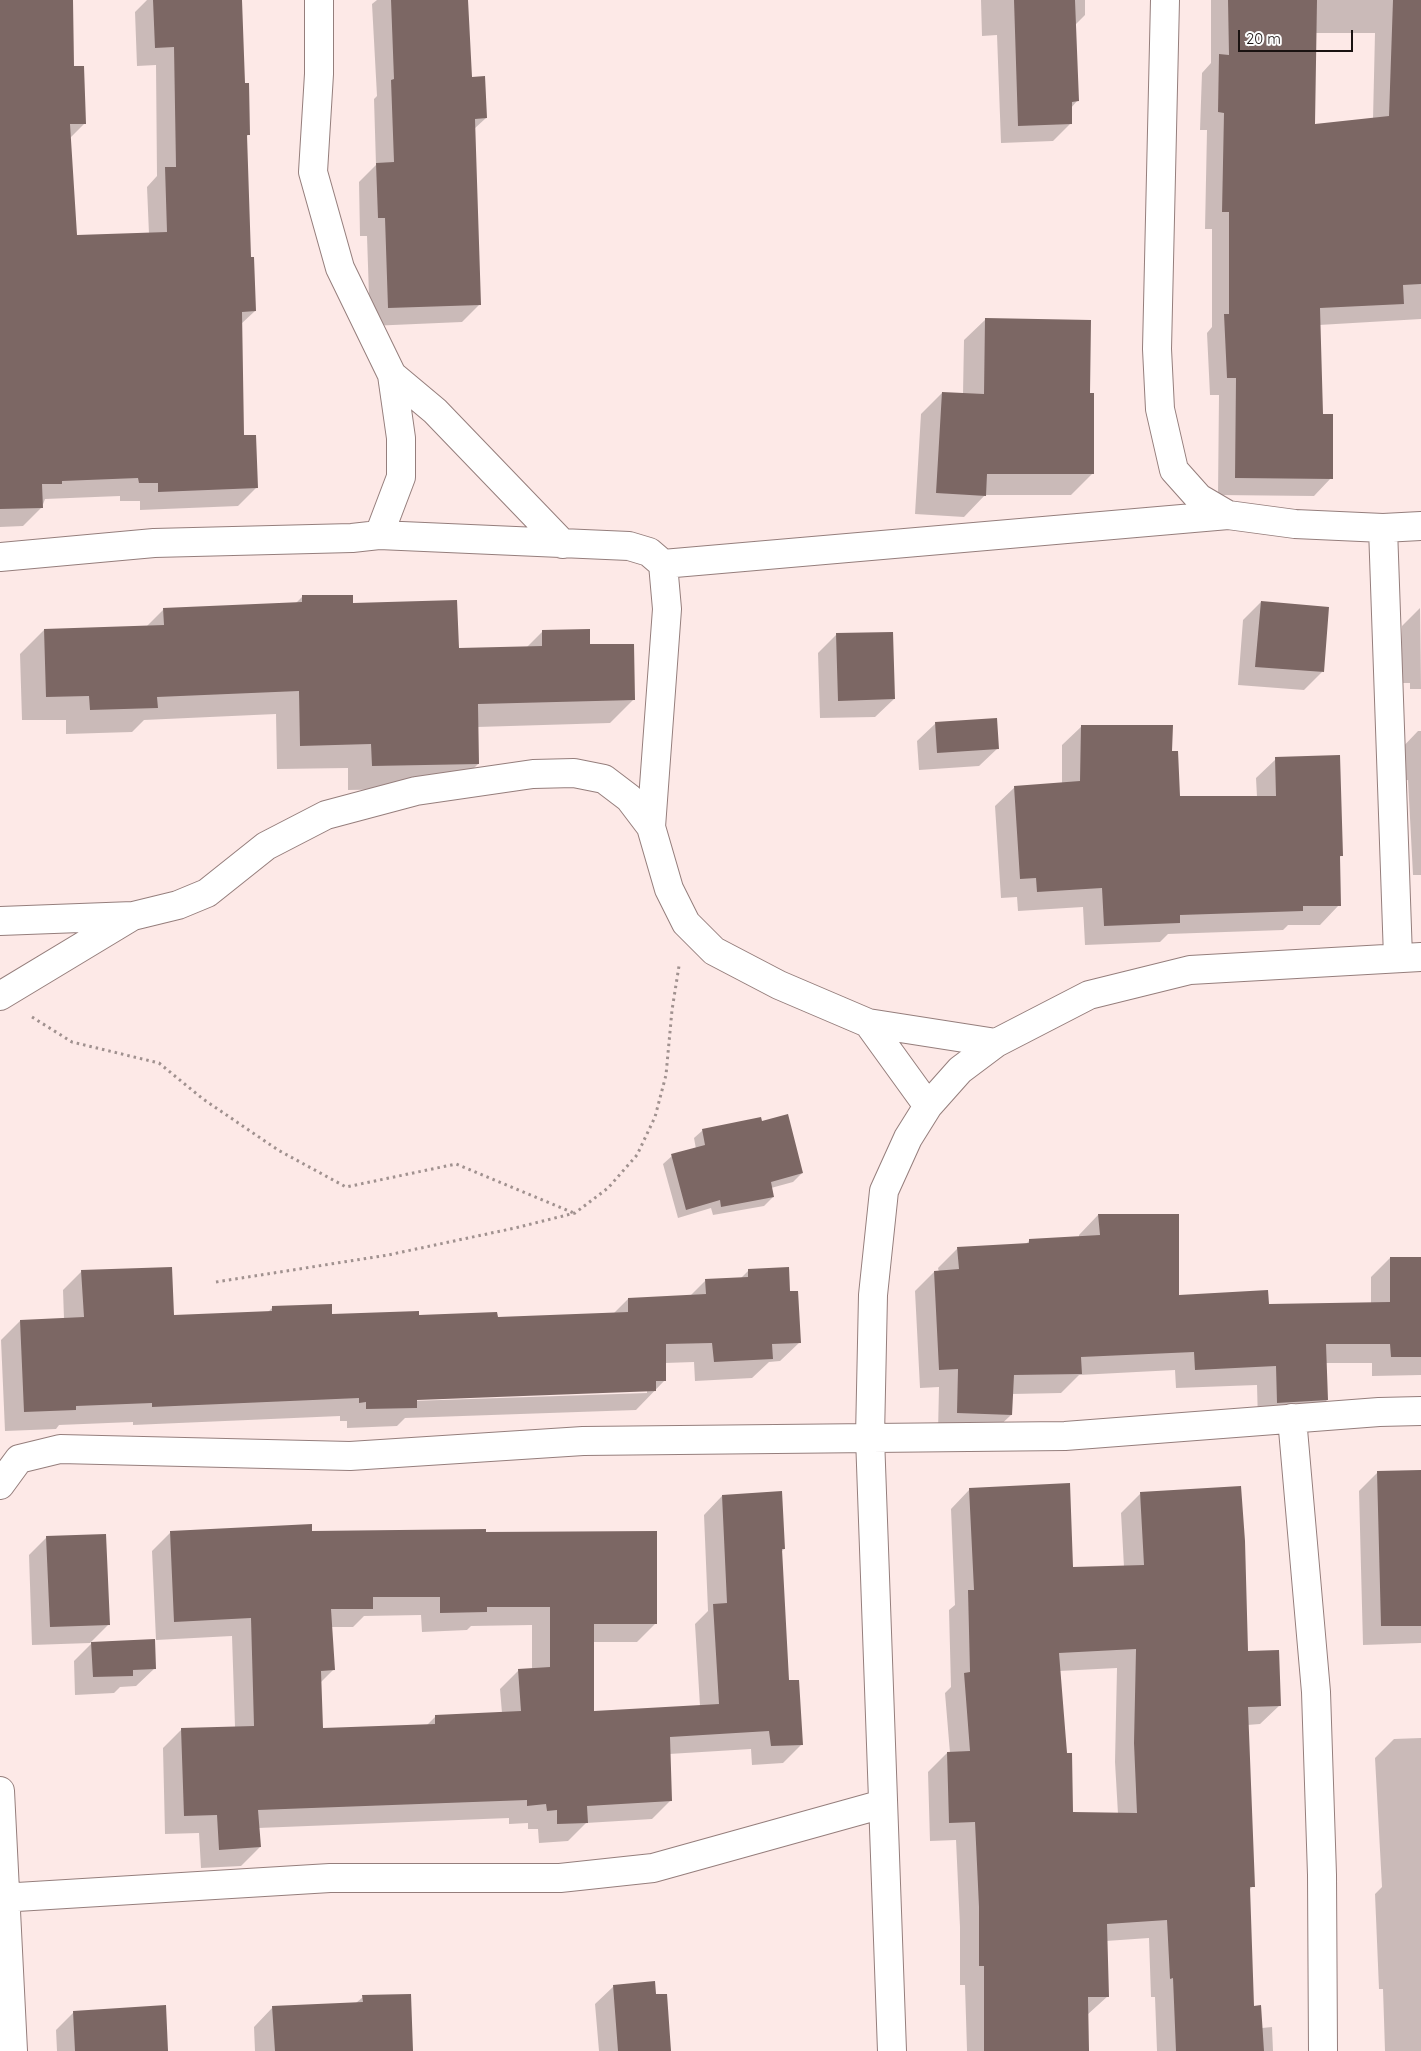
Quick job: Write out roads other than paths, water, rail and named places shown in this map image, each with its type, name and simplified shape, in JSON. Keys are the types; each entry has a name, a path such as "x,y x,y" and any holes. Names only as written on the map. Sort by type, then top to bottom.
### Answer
{"street":[{"path":"319,0 319,74 313,172 340,268 392,375 401,438 401,478 379,535"},
{"path":"1165,0 1157,349 1160,409 1174,470 1198,498 1228,515"},
{"path":"392,375 435,411 563,544"},
{"path":"662,564 1228,515 1296,524 1383,528 1421,526"},
{"path":"892,2051 870,1437 873,1295 884,1192 908,1138 928,1106 960,1070 996,1043 1089,995 1190,970 1410,957 1383,528"},
{"path":"0,557 154,543 352,538 379,535 629,546 649,552 662,564 667,609 651,828"},
{"path":"0,921 133,916 178,905 208,893 266,846 326,815 416,790 533,774 574,773 604,779 629,798 651,828 669,888 686,923 714,951 779,985 868,1023 996,1043"},
{"path":"1,996 133,916"},
{"path":"868,1023 928,1106"},
{"path":"0,1484 19,1459 60,1449 350,1456 583,1440 1066,1436 1292,1418 1421,1411"},
{"path":"1292,1418 1316,1692 1322,1875 1323,2051"},
{"path":"0,1791 3,1898 13,2051"},
{"path":"3,1898 330,1878 560,1878 653,1868 883,1804"}]}
